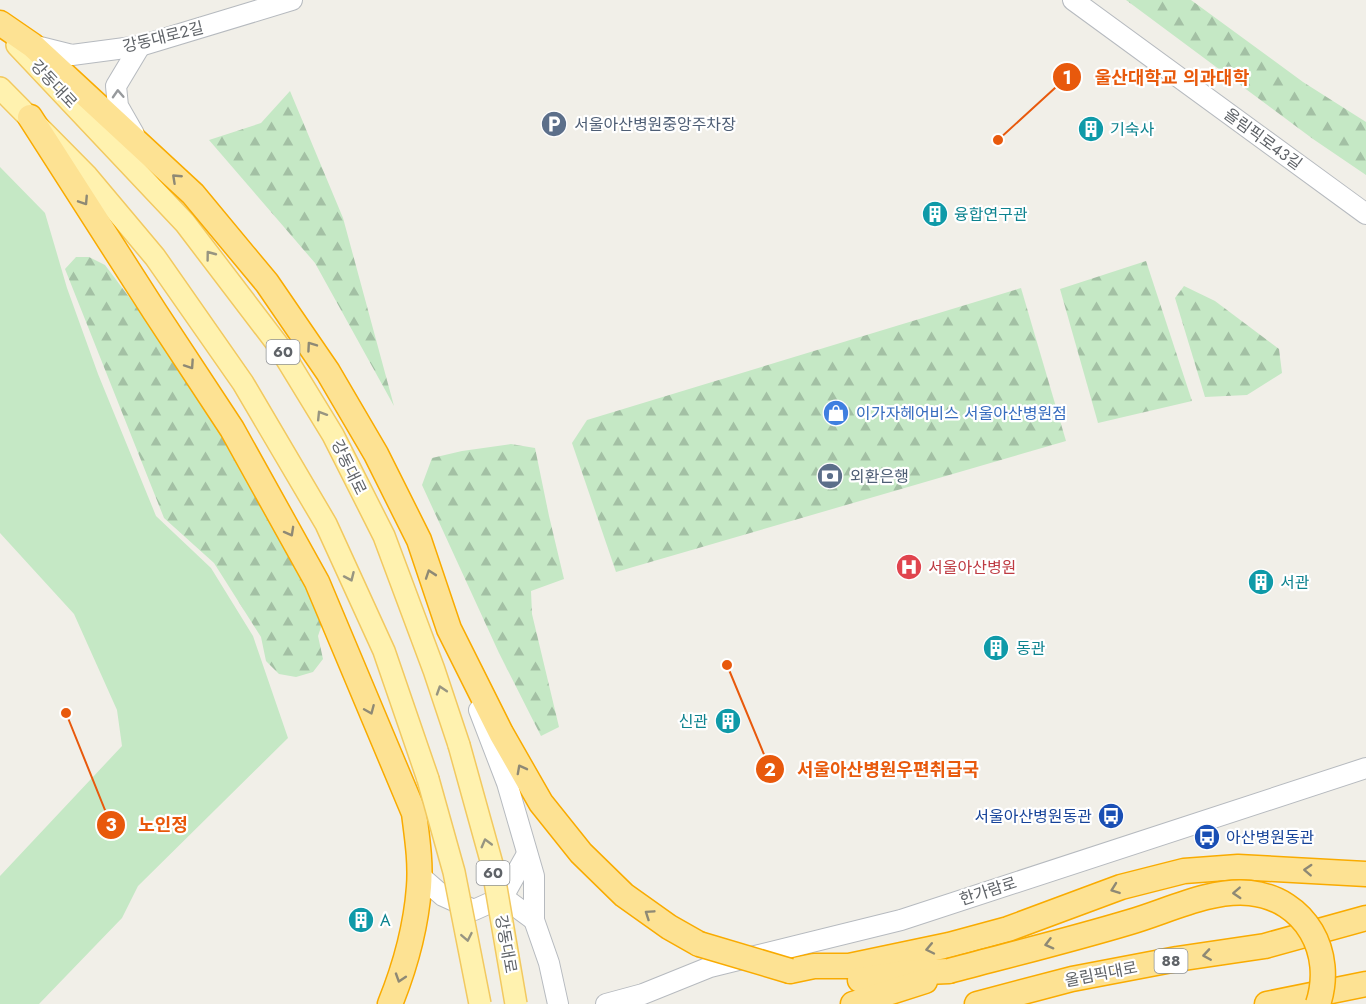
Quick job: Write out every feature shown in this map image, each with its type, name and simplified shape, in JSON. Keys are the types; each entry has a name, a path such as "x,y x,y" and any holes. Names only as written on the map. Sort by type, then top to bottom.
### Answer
{"highway":[{"path":"0,25 32,45 193,194 267,283 328,372 376,454 418,540 449,629 526,780 581,853 624,895 669,927 699,944 823,981 851,981 903,973 949,971"},
{"path":"30,117 232,429 317,582 414,813 419,853 415,914 408,951 390,1004"},
{"path":"790,970 814,966 849,966 949,945 1008,929 1120,887 1184,871 1238,867 1366,873"},
{"path":"853,1004 920,984 949,971 1130,922 1218,895 1250,893 1266,896 1282,903 1295,912 1314,935 1321,950 1323,966 1323,982 1318,1004"},
{"name":"올림픽대로","path":"977,1004 1072,979 1265,946 1366,918"},
{"path":"1267,1004 1366,984"}],"main road":[{"name":"강동대로","path":"0,25 185,223 278,345 333,435 384,536 434,670 459,745 492,864 516,1004"},
{"name":"60","path":"0,88 87,176 155,257 249,393 326,524 384,651 428,779 454,872 480,1004"}],"street":[{"name":"강동대로2길","path":"32,45 72,55 140,46 292,0"},
{"name":"올림픽로43길","path":"1073,0 1366,214"},
{"path":"139,144 118,106 116,86 140,46"},
{"path":"449,629 507,783 534,876 534,920 549,963 558,1004"},
{"name":"한가람로","path":"606,1004 643,994 710,968 901,920 1366,768"},
{"path":"419,875 443,896 474,910 503,897 527,854"},
{"path":"503,897 534,920"}],"green space":[{"path":"1126,0 1191,0 1303,82 1366,122 1366,175 1313,139"},
{"path":"290,91 343,218 394,406 315,263 209,140 261,123"},
{"path":"0,167 45,213 67,288 98,374 156,516 211,568 253,636 288,738 138,886 122,918 39,1004 0,1004 0,876 122,746 117,710 74,614 0,533"},
{"path":"76,257 89,257 105,265 231,433 324,618 318,636 323,659 313,672 296,677 279,674 266,661 261,637 214,563 164,518 65,269"},
{"path":"1146,261 1192,401 1098,423 1060,289"},
{"path":"1184,286 1215,301 1279,349 1282,373 1247,395 1205,397 1175,298"},
{"path":"1021,288 1066,441 616,572 572,443 587,420"},
{"path":"511,444 535,448 564,579 531,591 532,614 559,727 541,736 499,653 422,485 432,458"}],"place":[{"name":"서울아산병원중앙주차장","path":"554,124"},
{"name":"기숙사","path":"1091,129"},
{"name":"울산대학교 의과대학","path":"998,140"},
{"name":"융합연구관","path":"935,214"},
{"name":"이가자헤어비스 서울아산병원점","path":"836,413"},
{"name":"외환은행","path":"830,476"},
{"name":"서울아산병원","path":"909,567"},
{"name":"서관","path":"1261,582"},
{"name":"동관","path":"996,648"},
{"name":"서울아산병원우편취급국","path":"727,665"},
{"name":"노인정","path":"66,713"},
{"name":"신관","path":"728,721"},
{"name":"서울아산병원동관","path":"1111,816"},
{"name":"아산병원동관","path":"1207,837"},
{"name":"A","path":"361,920"}]}
